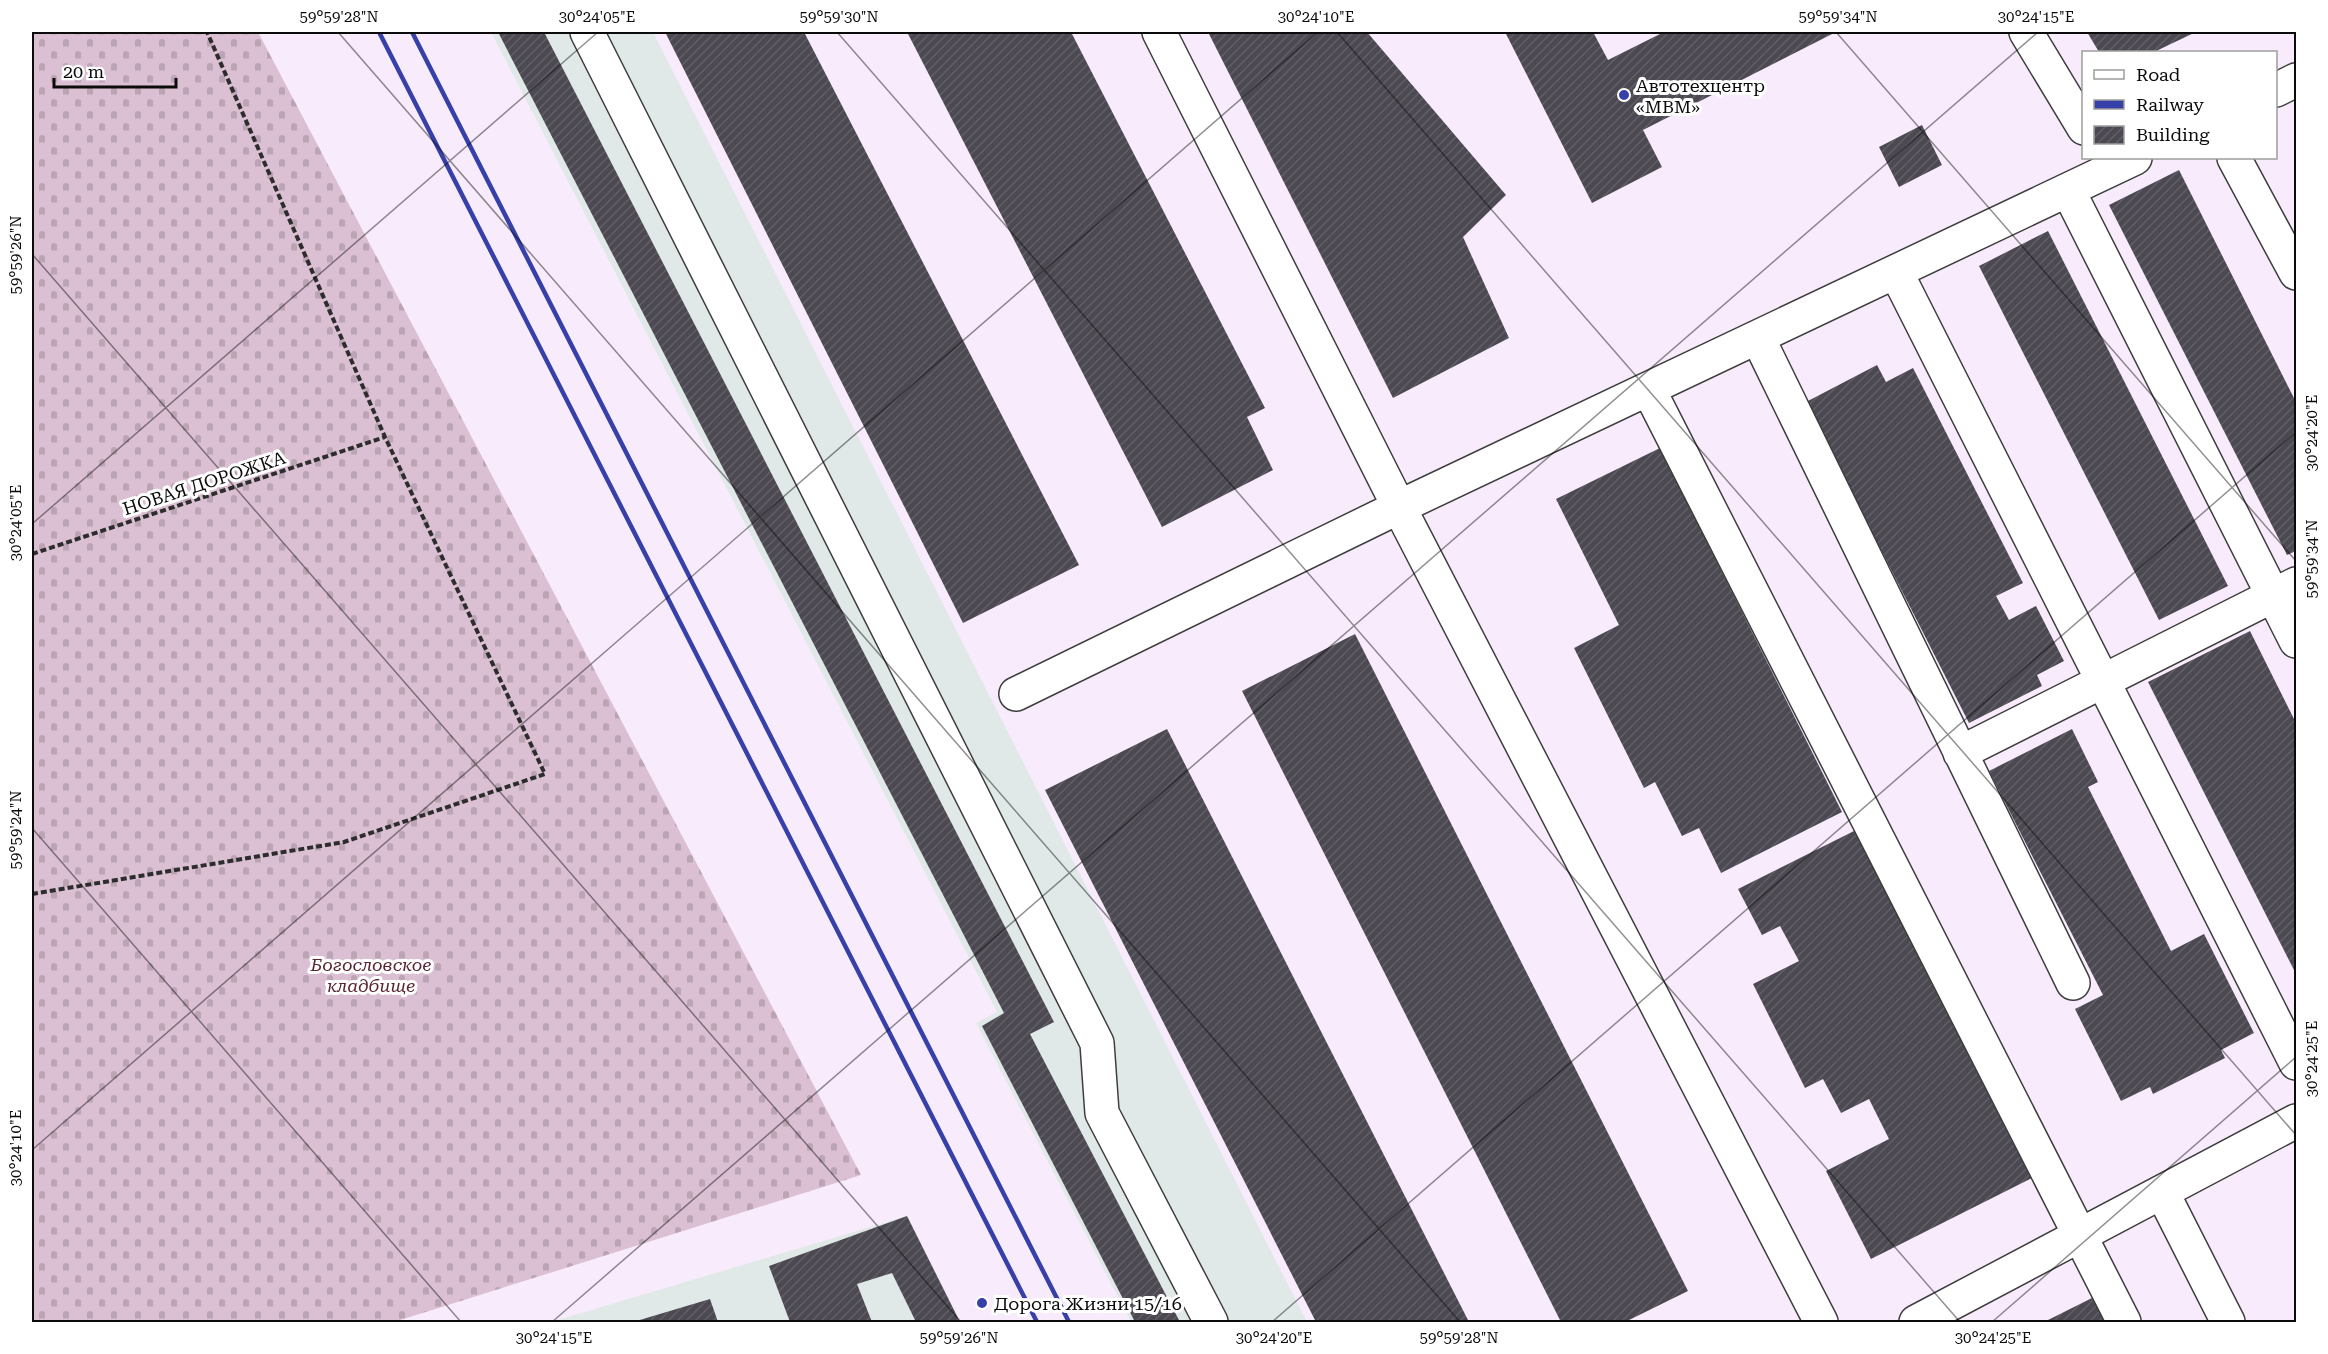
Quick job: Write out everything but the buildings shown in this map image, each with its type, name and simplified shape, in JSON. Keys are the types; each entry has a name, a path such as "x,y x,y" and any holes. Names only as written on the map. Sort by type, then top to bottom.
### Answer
{"lane":[{"path":"587,32 1098,1043 1102,1113 1211,1323"},
{"path":"1159,32 1399,507 1821,1323"},
{"path":"2026,32 2082,126"},
{"path":"2277,90 2296,80"},
{"path":"2235,159 2296,273"},
{"path":"1016,694 1399,507 2068,190 2115,162"},
{"path":"2068,190 2285,590 2296,641"},
{"path":"1896,272 2296,1063"},
{"path":"1758,338 2073,983"},
{"path":"1649,390 2124,1323"},
{"path":"1960,753 2285,590"},
{"path":"1916,1323 2296,1120"},
{"path":"2162,1192 2228,1323"}],"path":[{"path":"32,894 344,842 545,774 385,437 207,32"},
{"name":"НОВАЯ ДОРОЖКА","path":"32,554 385,437"}],"shaded area":[{"path":"491,32 653,32 1307,1322 1131,1322 976,1023 997,1012"},
{"path":"907,1216 960,1322 551,1322"}],"green space":[{"name":"Богословское кладбище","path":"32,32 258,32 861,1175 394,1322 32,1322"}],"railway":[{"path":"379,32 1037,1322"},
{"path":"412,32 1069,1322"}],"place":[{"name":"Автотехцентр «МВМ»","path":"1624,95"},
{"name":"Дорога Жизни 15/16","path":"982,1303"}]}
